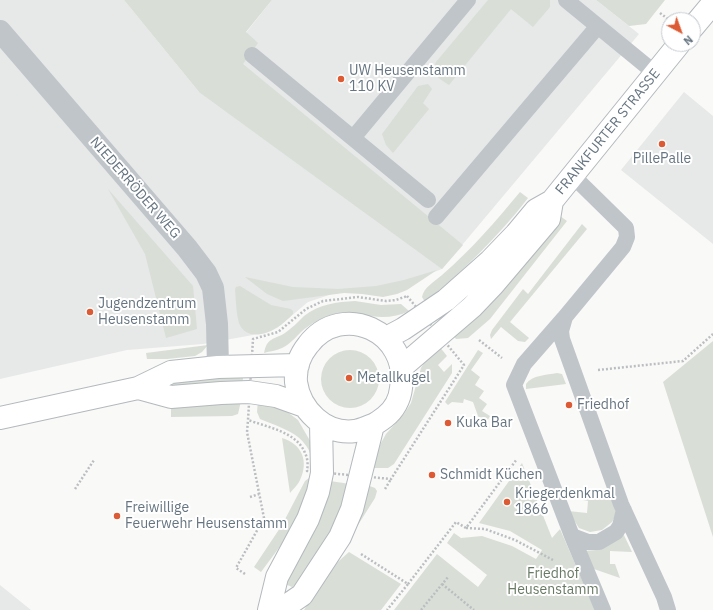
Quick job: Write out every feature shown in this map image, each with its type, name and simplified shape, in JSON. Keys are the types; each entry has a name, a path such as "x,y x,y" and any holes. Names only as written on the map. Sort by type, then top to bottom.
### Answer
{"street":[{"path":"701,17 713,3"},
{"name":"NIEDERRÖDER WEG","path":"0,31 206,272 213,288 217,324 218,367"},
{"name":"FRANKFURTER STRASSE","path":"386,338 403,330 446,300 467,282 516,234 536,210 552,200 673,52"},
{"name":"FRANKFURTER STRASSE","path":"402,367 472,307 520,254 549,219 552,200"},
{"path":"338,325 362,325 374,330 386,338 398,354 402,367 403,379 401,392 395,405 386,416 373,426 355,431 330,428 321,423 304,406 298,393 296,380 302,352 311,341 326,330 338,325"},
{"path":"0,418 138,388 171,372 252,365 298,365"},
{"path":"138,388 171,397 249,392 276,396 304,406"},
{"path":"269,610 277,577 308,519 318,492 322,472 321,423"},
{"path":"280,610 302,595 340,537 352,509 359,476 373,426"}],"lane":[{"path":"354,138 468,0"},
{"path":"566,0 656,73"},
{"path":"436,217 598,26"},
{"path":"252,54 428,200"},
{"path":"572,175 626,228 627,237 623,247 565,318 524,364 514,385 572,536 603,610"},
{"path":"565,318 561,331 562,340 624,510 664,597 668,610"},
{"path":"572,536 588,542 599,542 616,532 620,526 624,510"}],"path":[{"path":"245,574 236,568 264,518 247,432 253,339 278,332 306,309 324,301 358,297 386,302 407,296 464,365 383,493"},
{"path":"573,371 598,370 682,361 713,334"},
{"path":"248,420 290,436 298,442 305,452 308,461 308,471 391,479"},
{"path":"466,528 519,456"},
{"path":"76,489 94,460"},
{"path":"250,497 259,494"},
{"path":"387,610 456,522 466,528 485,528 515,540 553,560"},
{"path":"356,551 408,584"},
{"path":"421,610 448,577"},
{"path":"442,584 474,610"}],"shaded area":[{"path":"0,0 124,0 199,92 272,0 596,0 639,34 442,269 381,292 335,293 308,302 277,328 253,335 203,344 127,350 0,379"},
{"path":"684,92 713,116 713,244 621,170"},
{"path":"0,585 31,610 0,610"}],"green space":[{"path":"124,0 272,0 246,32 258,43 243,64 463,245 442,269 199,92"},
{"path":"488,0 550,0 550,7 533,27 511,9 449,85 436,76 434,66"},
{"path":"596,0 665,0 646,24 629,26"},
{"path":"428,84 432,89 423,103 429,109 393,153 386,145 382,134 418,86"},
{"path":"108,189 193,286 197,329 166,338 145,254"},
{"path":"520,192 528,198 505,226 466,266 425,302 422,297 427,287 453,265 473,245"},
{"path":"560,216 567,221 490,319 468,338 456,339 452,334"},
{"path":"582,224 587,229 510,322 529,338 525,342 518,341 501,327 491,339 490,335 492,330 523,289 528,294"},
{"path":"437,270 407,290 383,297 344,293 283,301 267,294 245,277 293,287 338,289 376,286 404,280"},
{"path":"240,286 271,305 291,309 293,314 280,325 266,333 250,334 246,332 239,323 237,310 235,289 236,287"},
{"path":"355,301 381,305 401,304 409,311 396,316 386,317 352,313 333,314 308,326 290,343 278,350 264,353 269,341 285,333 310,312 328,304"},
{"path":"713,341 713,537 663,382"},
{"path":"208,345 202,352 195,356 167,359 147,359 146,353"},
{"path":"439,346 447,356 438,365 444,372 452,364 452,373 394,464 388,468 372,468 386,434 404,414 411,403 421,368 427,358"},
{"path":"350,350 366,355 374,363 379,379 374,395 366,403 350,408 334,403 326,395 321,379 326,363 334,355"},
{"path":"478,350 483,353 471,370 480,377 475,385 484,391 479,398 487,404 482,411 490,416 485,425 478,416 473,402 464,399 463,403 452,402 448,405 445,402"},
{"path":"244,372 242,385 170,387 168,385 168,379"},
{"path":"557,373 562,374 566,384 526,389 526,384 532,379"},
{"path":"258,400 286,411 298,420 313,446 312,462 308,449 303,441 292,433 260,419 257,412"},
{"path":"241,401 238,414 232,416 171,417 171,405"},
{"path":"282,438 295,444 304,460 303,473 297,485 290,493"},
{"name":"Friedhof Heusenstamm","path":"522,463 552,538 560,529 595,610 394,610 437,554 478,587 487,575 447,543 454,533 461,538 482,536 512,546 536,559 542,550 510,531 479,523"},
{"path":"309,478 312,479 300,515 284,541 261,572 254,567 282,525 305,481"},
{"path":"330,481 350,484 332,530 297,584 292,587 285,584"},
{"path":"367,485 375,488 377,491 375,498 341,552"},
{"path":"584,487 608,492 617,513 612,522 602,530 590,532 579,528 568,511 587,513 588,501 583,500"},
{"path":"622,531 632,552 610,551 610,564 615,564 620,578 591,568 583,551 596,550 608,544"},
{"path":"349,552 401,584 381,610 304,610 331,568"}],"place":[{"name":"UW Heusenstamm 110 KV","path":"341,79"},
{"name":"PillePalle","path":"662,144"},
{"name":"Jugendzentrum Heusenstamm","path":"90,312"},
{"name":"Metallkugel","path":"349,378"},
{"name":"Friedhof","path":"569,405"},
{"name":"Kuka Bar","path":"448,423"},
{"name":"Schmidt Küchen","path":"432,475"},
{"name":"Kriegerdenkmal 1866","path":"507,502"},
{"name":"Freiwillige Feuerwehr Heusenstamm","path":"117,516"}]}
